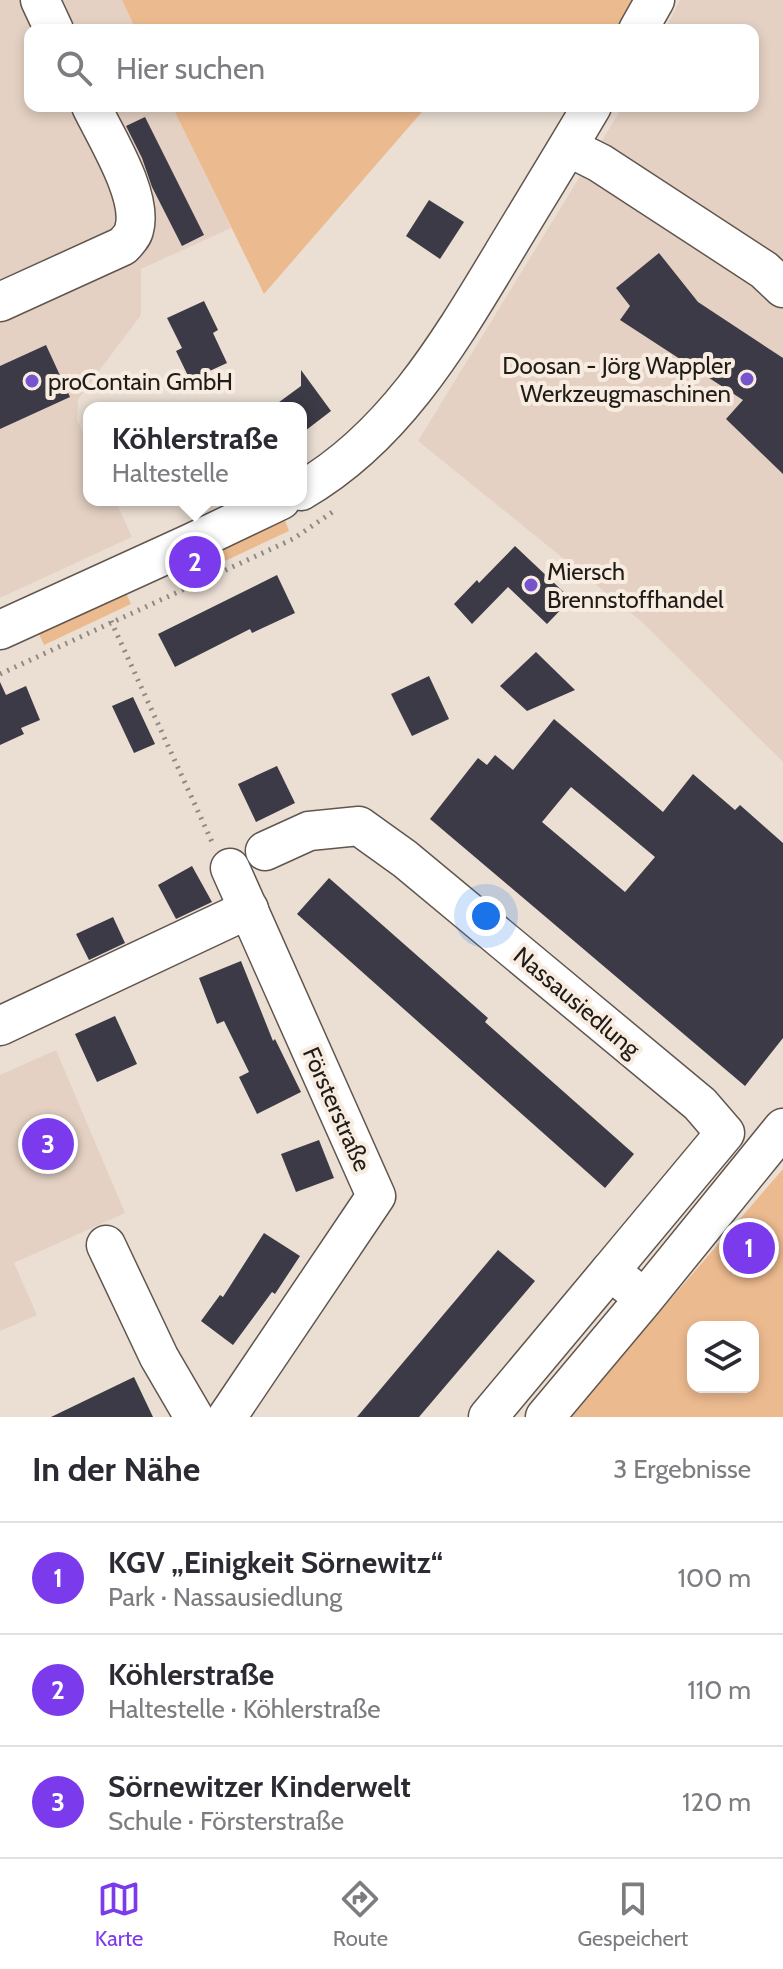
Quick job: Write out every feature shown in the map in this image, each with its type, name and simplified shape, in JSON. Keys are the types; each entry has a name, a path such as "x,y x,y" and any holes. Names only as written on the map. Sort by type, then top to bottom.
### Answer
{"street":[{"path":"40,0 51,24"},
{"path":"641,24 655,0"},
{"path":"0,302 123,246 134,233 136,211 132,191 94,112"},
{"path":"307,487 364,444 420,383 588,112"},
{"path":"568,147 600,163 752,262 783,288"},
{"path":"0,630 268,506"},
{"name":"Nassausiedlung","path":"265,851 309,831 359,826 405,859 700,1104 725,1133 488,1417"},
{"name":"Försterstraße","path":"227,1417 376,1196 230,868"},
{"path":"0,1026 249,909"},
{"path":"545,1417 783,1128"},
{"path":"106,1245 159,1357 194,1417"},
{"path":"610,1271 644,1299"}],"path":[{"path":"111,621 218,855 230,868"}],"shaded area":[{"path":"0,0 122,0 133,24 24,24 24,112 175,112 231,228 141,269 141,315 78,399 77,420 83,433 83,506 118,506 132,537 0,598"},
{"path":"122,0 637,0 624,24 133,24"},
{"path":"680,0 783,0 783,762 642,622 418,441 619,112 759,112 759,24 668,24"},
{"path":"175,112 422,112 264,294"},
{"path":"284,518 289,531 212,567 206,554"},
{"path":"125,591 131,604 44,645 38,632"},
{"path":"56,1050 125,1213 14,1263 37,1315 0,1331 0,1075"},
{"path":"783,1169 783,1417 569,1417"}],"building":[{"path":"145,117 204,235 182,246 126,126"},
{"path":"429,200 464,222 440,259 406,236"},
{"name":"Doosan - Jörg Wappler Werkzeugmaschinen","path":"659,253 698,302 783,358 783,474 726,419 743,400 620,320 630,306 616,288"},
{"path":"204,301 218,330 213,333 227,363 190,380 176,351 182,348 167,318"},
{"name":"proContain GmbH","path":"46,345 70,397 0,429 0,366"},
{"path":"301,370 331,411 307,429 307,402 279,402 301,386"},
{"name":"Miersch Brennstoffhandel","path":"515,546 571,599 547,624 508,587 472,624 454,604"},
{"path":"277,575 295,613 252,633 250,629 175,667 158,634"},
{"path":"536,652 575,690 527,711 500,686"},
{"path":"429,676 449,719 412,736 391,694"},
{"path":"0,682 6,695 26,686 40,720 21,728 24,734 0,745"},
{"path":"133,697 155,744 134,753 112,706"},
{"path":"554,719 663,812 693,774 735,810 740,805 783,843 783,1038 745,1086 430,819 478,758 487,765 495,755 513,770","holes":["571,787 655,857 625,892 542,822"]},
{"path":"277,766 295,803 256,822 238,784"},
{"path":"192,866 212,902 176,919 158,885"},
{"path":"329,878 488,1018 485,1022 634,1154 605,1188 297,914"},
{"path":"113,917 125,943 89,960 76,934"},
{"path":"241,961 273,1041 275,1039 301,1092 257,1114 239,1077 249,1072 224,1021 217,1024 199,978"},
{"path":"115,1016 137,1064 97,1082 75,1034"},
{"path":"319,1140 334,1178 296,1192 281,1154"},
{"path":"264,1233 300,1256 275,1294 272,1292 233,1345 201,1321 220,1295 223,1297"},
{"path":"498,1250 535,1281 419,1417 357,1417"},
{"path":"134,1377 153,1417 51,1417"}],"place":[{"name":"Doosan - Jörg Wappler Werkzeugmaschinen","path":"747,379"},
{"name":"proContain GmbH","path":"32,381"},
{"name":"Köhlerstraße","path":"195,562"},
{"name":"Miersch Brennstoffhandel","path":"531,585"},
{"name":"Sörnewitzer Kinderwelt","path":"48,1144"},
{"name":"KGV „Einigkeit Sörnewitz“","path":"749,1248"}]}
